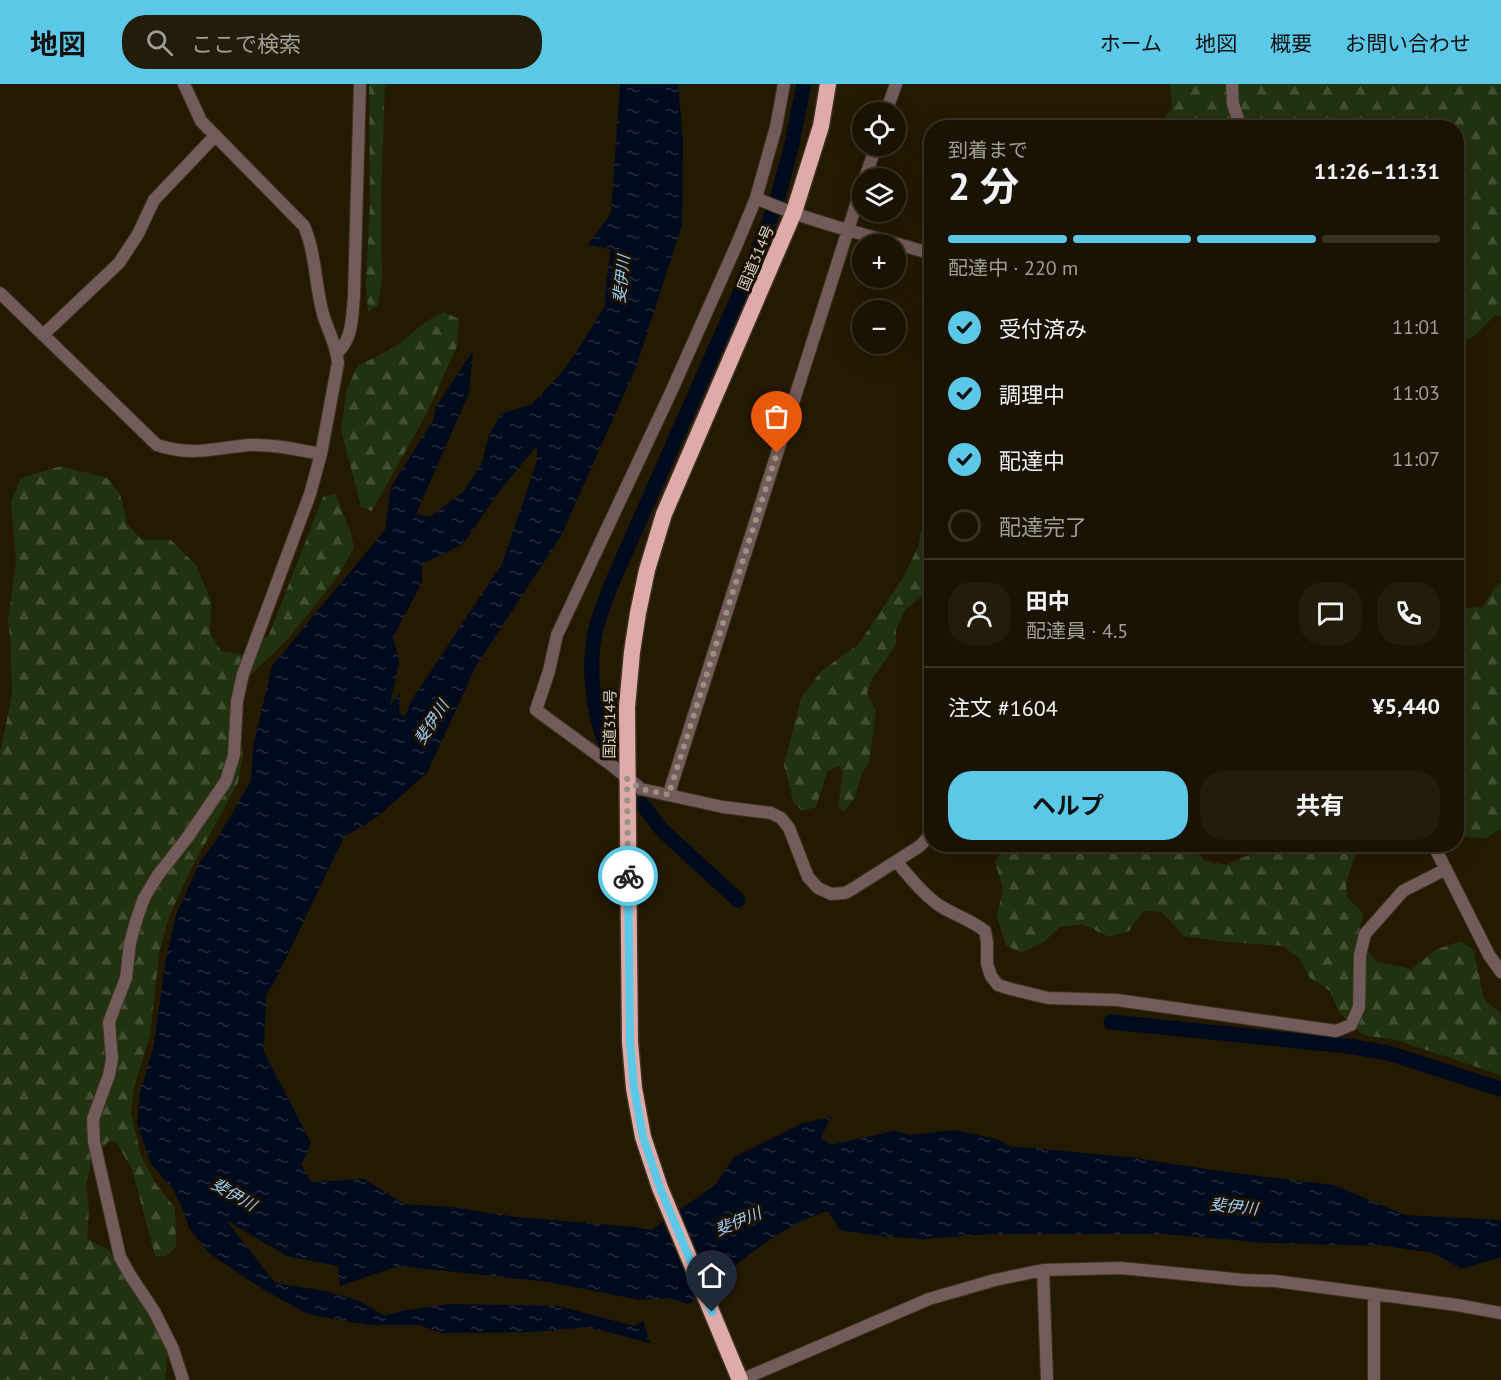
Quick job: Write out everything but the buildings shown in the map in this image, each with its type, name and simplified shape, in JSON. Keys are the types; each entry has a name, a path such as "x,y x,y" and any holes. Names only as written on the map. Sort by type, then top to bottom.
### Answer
{"highway":[{"name":"国道314号","path":"740,1378 660,1188 643,1137 634,1088 630,1042 627,707 632,652 647,570 664,514 756,305 794,212 821,126 828,84"}],"street":[{"path":"183,1380 173,1349 154,1311 120,1257 94,1142 93,1119 110,1075 112,1059 109,1022 126,978 130,943 144,898 158,874 187,838 226,781 234,755 237,702 243,674 310,494 321,454 338,363 337,353 323,313 310,241 304,226 214,137 201,121 184,84"},
{"path":"337,353 346,345 354,296 360,84"},
{"path":"784,84 776,127 756,198 689,353 557,635 549,671 536,710 614,766 641,789 723,807 771,813 781,818 789,828 808,877 818,888 831,894 845,893 897,862 924,842"},
{"path":"890,102 896,84"},
{"path":"1232,84 1233,104 1238,120"},
{"path":"43,335 119,263 138,234 154,200 214,137"},
{"path":"756,198 848,231 876,236 924,251"},
{"path":"670,795 852,218"},
{"path":"0,293 157,445 178,451 206,451 252,445 321,454"},
{"path":"1437,852 1501,972"},
{"path":"897,862 940,906 977,924 985,931 988,970 998,985 1048,998 1117,1000 1336,1031 1351,1025 1359,1007 1360,955 1365,934 1403,891 1446,869"},
{"path":"740,1378 929,1299 995,1280 1044,1270 1121,1268 1275,1281 1501,1313"},
{"path":"1044,1270 1047,1380"},
{"path":"1374,1294 1374,1380"}],"green space":[{"path":"369,84 385,84 381,193 382,281 378,305 368,312 366,283 370,204"},
{"path":"1170,84 1501,84 1501,316 1495,315 1464,342 1464,120 1163,120 1172,108"},
{"path":"444,312 459,319 457,346 427,413 372,511 361,507 341,429 347,389 358,365 391,349 426,322"},
{"path":"61,466 107,478 120,494 127,524 142,540 171,540 196,565 211,601 210,633 221,651 242,654 269,635 323,497 335,493 351,533 354,548 336,579 288,639 234,691 229,720 241,742 243,756 238,783 190,871 169,917 159,954 150,1036 134,1087 131,1113 141,1156 156,1184 175,1208 176,1246 167,1256 155,1256 132,1169 116,1142 109,1141 92,1158 86,1186 89,1209 87,1239 109,1250 156,1324 168,1355 165,1380 0,1380 0,753 12,695 8,620 16,562 11,502 21,478"},
{"path":"924,524 924,595 905,610 896,630 896,645 872,679 867,693 876,711 869,762 862,774 855,798 844,811 838,807 843,771 838,766 827,772 816,807 802,811 793,801 784,765 801,698 822,670 858,645 904,576 918,547"},
{"path":"1501,582 1501,828 1487,838 1464,837 1464,608 1483,607 1495,587"},
{"path":"1001,852 1197,852 1204,860 1226,865 1255,852 1357,852 1346,883 1347,897 1364,914 1359,940 1377,962 1412,969 1435,950 1461,941 1474,951 1484,999 1501,1014 1501,1075 1396,1040 1363,1035 1340,1014 1330,991 1310,978 1299,958 1282,946 1184,936 1161,912 1144,911 1129,931 1109,937 1083,924 1060,927 1044,942 1021,953 1006,945 997,917 1003,888 995,862"}],"water":[{"name":"斐伊川","path":"620,84 678,84 683,142 682,225 636,367 561,536 476,666 427,773 377,817 344,837 275,981 266,995 264,1052 311,1143 301,1165 311,1182 364,1179 404,1204 452,1207 516,1217 651,1230 715,1185 734,1157 803,1123 831,1117 821,1137 830,1145 894,1131 911,1135 954,1130 998,1139 1008,1146 1129,1157 1334,1185 1405,1215 1501,1220 1501,1257 1462,1269 1433,1253 1386,1246 1268,1243 1164,1234 991,1234 921,1239 840,1230 828,1211 791,1227 755,1250 689,1304 669,1298 640,1300 549,1282 398,1266 340,1286 338,1266 287,1256 226,1220 275,1283 325,1291 357,1300 385,1316 449,1304 559,1306 634,1326 643,1321 650,1343 588,1327 534,1332 442,1333 419,1325 368,1325 308,1314 264,1290 210,1254 189,1228 173,1189 151,1164 137,1122 140,1093 154,1045 165,964 176,915 201,860 214,844 251,781 253,747 272,666 385,530 391,487 433,421 436,407 473,351 469,393 416,514 430,517 464,491 482,463 489,435 501,414 532,404 562,372 605,306 611,249 588,245 611,213","holes":["537,446 537,461 502,564 411,701 405,717 399,713 400,693 390,705 399,662 393,637 422,582 422,564 463,544 500,490"]}],"waterway":[{"path":"610,755 599,724 593,691 592,657 597,624 611,585 754,261 777,200 791,148 804,84"},
{"path":"642,804 662,830 738,900"},
{"path":"1111,1022 1348,1046 1388,1053 1501,1089"}],"way so far":[{"path":"628,876 627,779 641,789 670,795 777,453"}],"route":[{"path":"628,876 630,1042 634,1088 643,1137 660,1188 712,1312"}]}
